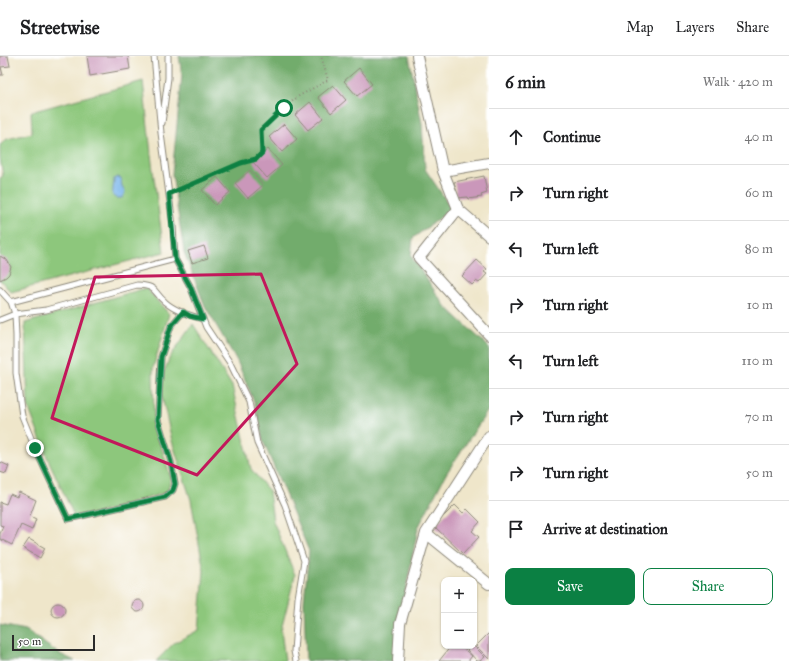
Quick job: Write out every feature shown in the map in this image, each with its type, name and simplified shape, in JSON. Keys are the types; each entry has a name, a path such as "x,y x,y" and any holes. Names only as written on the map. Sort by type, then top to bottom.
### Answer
{"street":[{"path":"417,56 443,171 458,209 489,236"},
{"path":"443,171 489,163"},
{"path":"458,209 419,258 489,335"},
{"path":"398,661 400,624 426,533 489,436"},
{"path":"426,533 489,584"}],"lane":[{"path":"154,56 175,259 190,286 206,326 230,364 249,402 257,443 285,505 304,560 298,598 294,651 296,661"},
{"path":"161,133 168,78 168,56"},
{"path":"11,302 175,259"},
{"path":"0,320 15,314 46,310 137,285 146,285 156,289 165,302 190,316 203,319"},
{"path":"0,290 11,302 15,314 16,373 22,416 68,519 165,497 173,490 175,484 171,462 158,420 161,357 171,326 183,312"}],"path":[{"path":"169,194 241,163 256,159 262,153 261,130 299,96 328,80 321,56"}],"highlighted area":[{"path":"261,274 297,364 197,475 52,418 95,277"}],"green space":[{"path":"179,56 409,56 422,124 425,169 452,209 413,238 411,256 445,306 489,347 489,409 446,474 418,528 398,628 397,661 306,661 304,602 309,551 263,441 255,404 237,361 205,306 184,252 172,174 182,75"},
{"path":"143,81 164,252 11,292 0,280 0,178 3,176 0,158 0,145 7,139 32,133 31,112"},
{"path":"146,288 169,314 153,368 154,424 171,478 167,492 76,520 47,457 28,406 25,323"},
{"path":"193,324 232,386 251,469 269,491 273,521 295,575 281,630 285,661 156,661 174,643 199,630 204,571 191,500 172,441 161,392 163,374 170,357"},
{"path":"0,625 26,630 58,653 75,661 0,661"}],"water":[{"path":"117,177 121,178 122,187 125,192 122,198 116,198 113,196 114,179"}],"building":[{"path":"0,56 8,56 10,66 1,67 3,75 0,75"},
{"path":"87,56 128,56 130,69 90,76"},
{"path":"359,68 372,84 357,96 344,81"},
{"path":"333,85 346,100 331,113 318,97"},
{"path":"310,102 323,118 308,130 295,115"},
{"path":"284,124 297,139 282,152 269,137"},
{"path":"268,149 282,165 267,178 253,162"},
{"path":"250,170 263,185 248,198 235,183"},
{"path":"484,176 487,193 481,195 482,197 468,199 468,197 457,198 454,182"},
{"path":"217,177 230,192 215,205 202,190"},
{"path":"204,246 208,258 192,263 188,251"},
{"path":"0,256 7,260 11,267 9,274 0,280"},
{"path":"477,260 487,269 484,272 487,274 479,283 476,281 472,285 462,276"},
{"path":"0,462 9,466 6,474 0,472"},
{"path":"19,492 36,500 30,516 36,519 32,530 21,525 12,545 0,539 3,526 0,525 0,502 6,504 10,494 17,497"},
{"path":"455,505 463,513 467,509 480,522 472,531 479,537 463,554 434,526"},
{"path":"29,539 45,548 40,558 23,548"},
{"path":"138,600 142,602 144,606 142,610 138,612 134,610 132,606 134,602"},
{"path":"55,603 61,603 65,607 65,613 61,617 55,617 51,613 51,607"},
{"path":"489,633 489,659 477,647 477,645"},
{"path":"449,649 464,649 472,656 468,661 439,661"},
{"path":"477,649 485,657 480,661 477,661 467,650"}],"route":[{"path":"35,448 68,519 165,497 173,490 175,484 171,462 158,420 161,357 171,326 183,312 190,316 203,319 190,286 175,259 169,194 241,163 256,159 262,153 261,130 284,108"}]}
